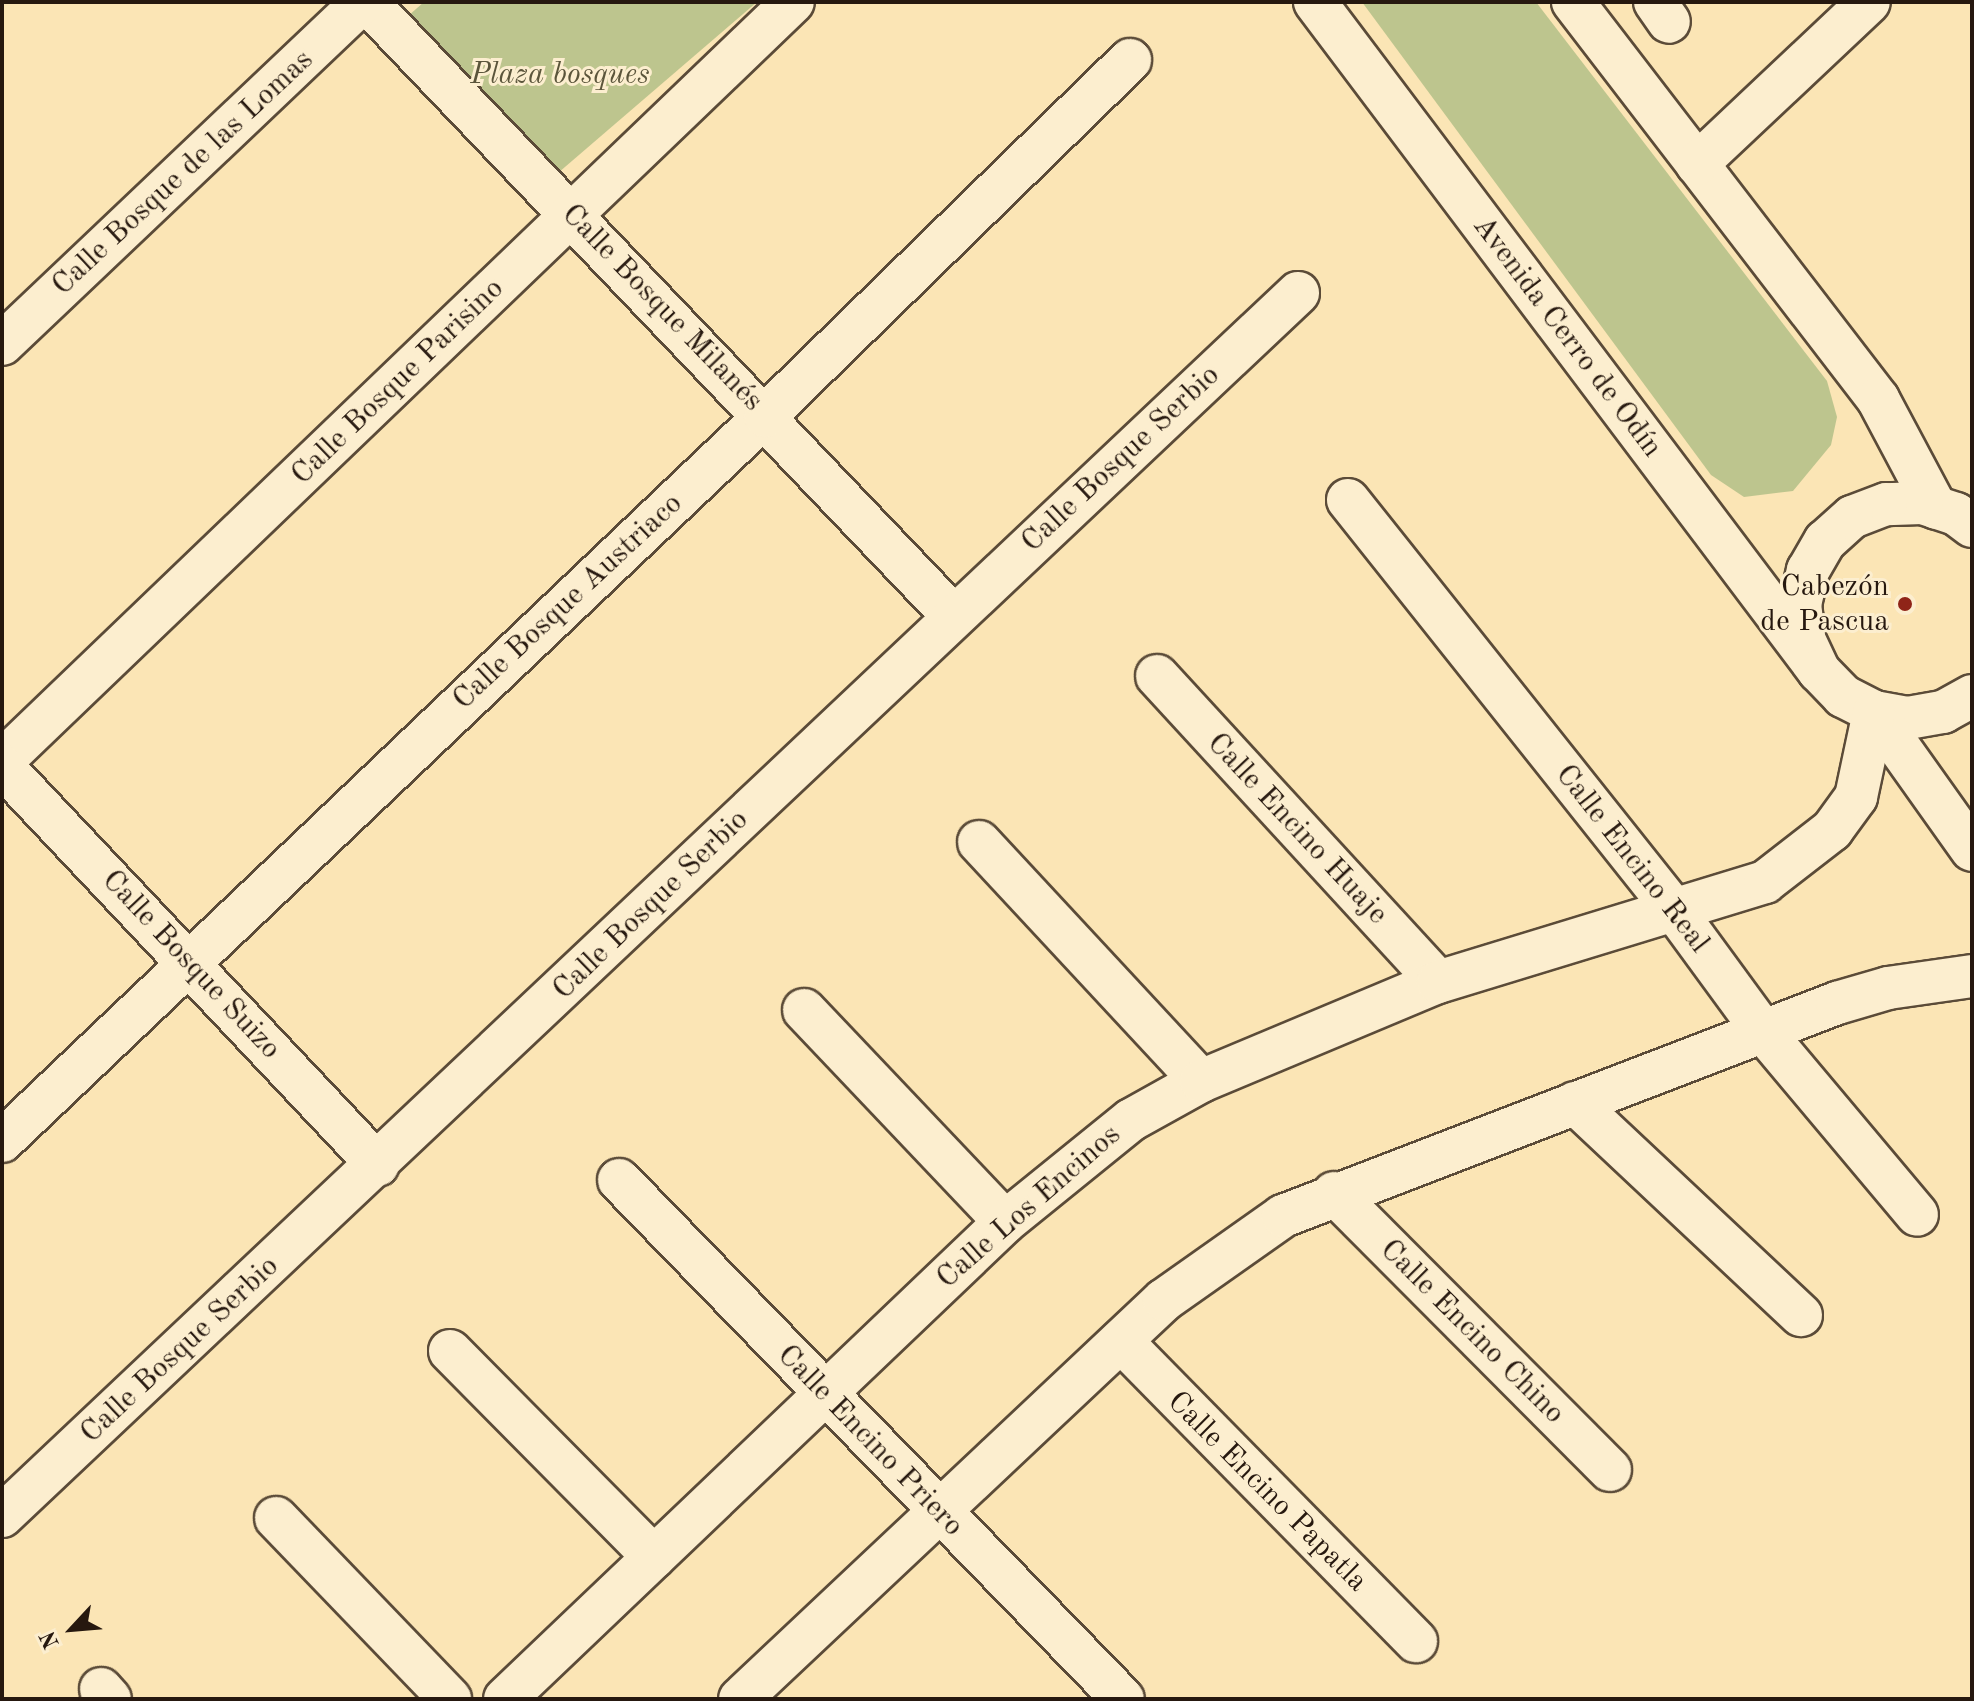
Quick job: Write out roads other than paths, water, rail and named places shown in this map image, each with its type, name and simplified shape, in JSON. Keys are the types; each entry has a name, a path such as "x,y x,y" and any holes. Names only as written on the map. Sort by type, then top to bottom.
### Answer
{"street":[{"name":"Calle Bosque Milanés","path":"365,2 572,214 954,617"},
{"name":"Calle Bosque de las Lomas","path":"2,344 365,2"},
{"name":"Calle Bosque Parisino","path":"2,763 793,2"},
{"name":"Avenida Cerro de Odín","path":"1315,2 1819,671"},
{"path":"1573,2 1878,399 1959,510"},
{"path":"1697,164 1869,2"},
{"name":"Calle Bosque Austriaco","path":"2,1141 765,416 1130,60"},
{"name":"Calle Bosque Serbio","path":"2,1516 378,1165 1298,293"},
{"name":"Calle Encino Real","path":"1348,500 1675,911 1762,1030 1917,1215"},
{"path":"1959,510 1886,504 1852,517 1825,541 1808,570 1800,604 1804,639 1819,671 1843,696 1874,712 1908,718 1943,712 1972,696"},
{"name":"Calle Encino Huaje","path":"1157,676 1438,982"},
{"path":"1874,712 1972,850"},
{"name":"Calle Los Encinos","path":"505,1699 1005,1222 1131,1120 1201,1081 1438,982 1765,882 1832,830 1856,797 1874,712"},
{"name":"Calle Bosque Suizo","path":"2,763 378,1165"},
{"path":"979,842 1201,1081"},
{"path":"761,1692 938,1511 1164,1300 1283,1216 1334,1193 1762,1030 1888,988 1972,976"},
{"path":"804,1010 1005,1222"},
{"path":"1575,1103 1801,1315"},
{"name":"Calle Encino Priero","path":"619,1180 1123,1699"},
{"name":"Calle Encino Chino","path":"1334,1193 1610,1470"},
{"name":"Calle Encino Papatla","path":"1121,1341 1416,1641"},
{"path":"450,1351 654,1557"},
{"path":"276,1518 450,1699"}],"place":[{"name":"Cabezón de Pascua","path":"1905,604"}],"park label":[{"name":"Plaza bosques","path":"560,75"}]}
